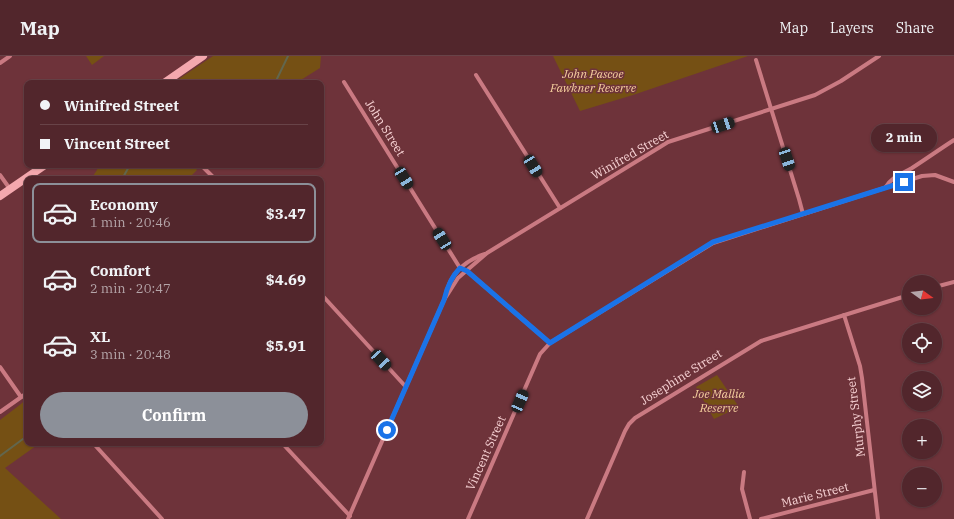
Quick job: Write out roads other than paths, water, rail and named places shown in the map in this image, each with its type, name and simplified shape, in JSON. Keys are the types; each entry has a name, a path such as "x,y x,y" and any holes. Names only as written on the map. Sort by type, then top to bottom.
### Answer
{"main road":[{"path":"168,80 203,56"},
{"path":"29,176 41,168"},
{"path":"0,196 24,179"}],"street":[{"path":"0,63 10,56"},
{"name":"Winifred Street","path":"349,517 444,300 458,278 487,253 668,142 815,95 879,56"},
{"path":"756,60 805,213"},
{"path":"476,75 560,208"},
{"name":"John Street","path":"344,82 460,268"},
{"name":"Vincent Street","path":"885,188 888,182 895,177 954,140"},
{"path":"204,168 212,176"},
{"path":"904,182 904,176 910,169"},
{"path":"0,175 10,189"},
{"name":"Vincent Street","path":"468,519 540,354 550,343 713,242 928,175 941,177 954,182"},
{"name":"Winifred Street","path":"444,300 446,290 451,279 460,268 478,256 487,253"},
{"path":"460,268 467,271 550,343"},
{"path":"942,285 954,282"},
{"path":"324,297 406,387"},
{"name":"Josephine Street","path":"587,519 625,431 635,418 761,341 902,297"},
{"name":"Murphy Street","path":"844,315 860,366 878,519"},
{"path":"0,367 21,397"},
{"path":"0,412 24,395"},
{"path":"96,446 162,519"},
{"path":"285,446 349,517"},
{"path":"744,472 742,489 750,519"},
{"name":"Marie Street","path":"760,519 874,490"}],"waterway":[{"path":"276,80 288,56"},
{"path":"124,176 128,168"},
{"path":"0,456 24,438"}],"park label":[{"name":"John Pascoe Fawkner Reserve","path":"593,81"},
{"name":"Joe Mallia Reserve","path":"719,401"}]}
